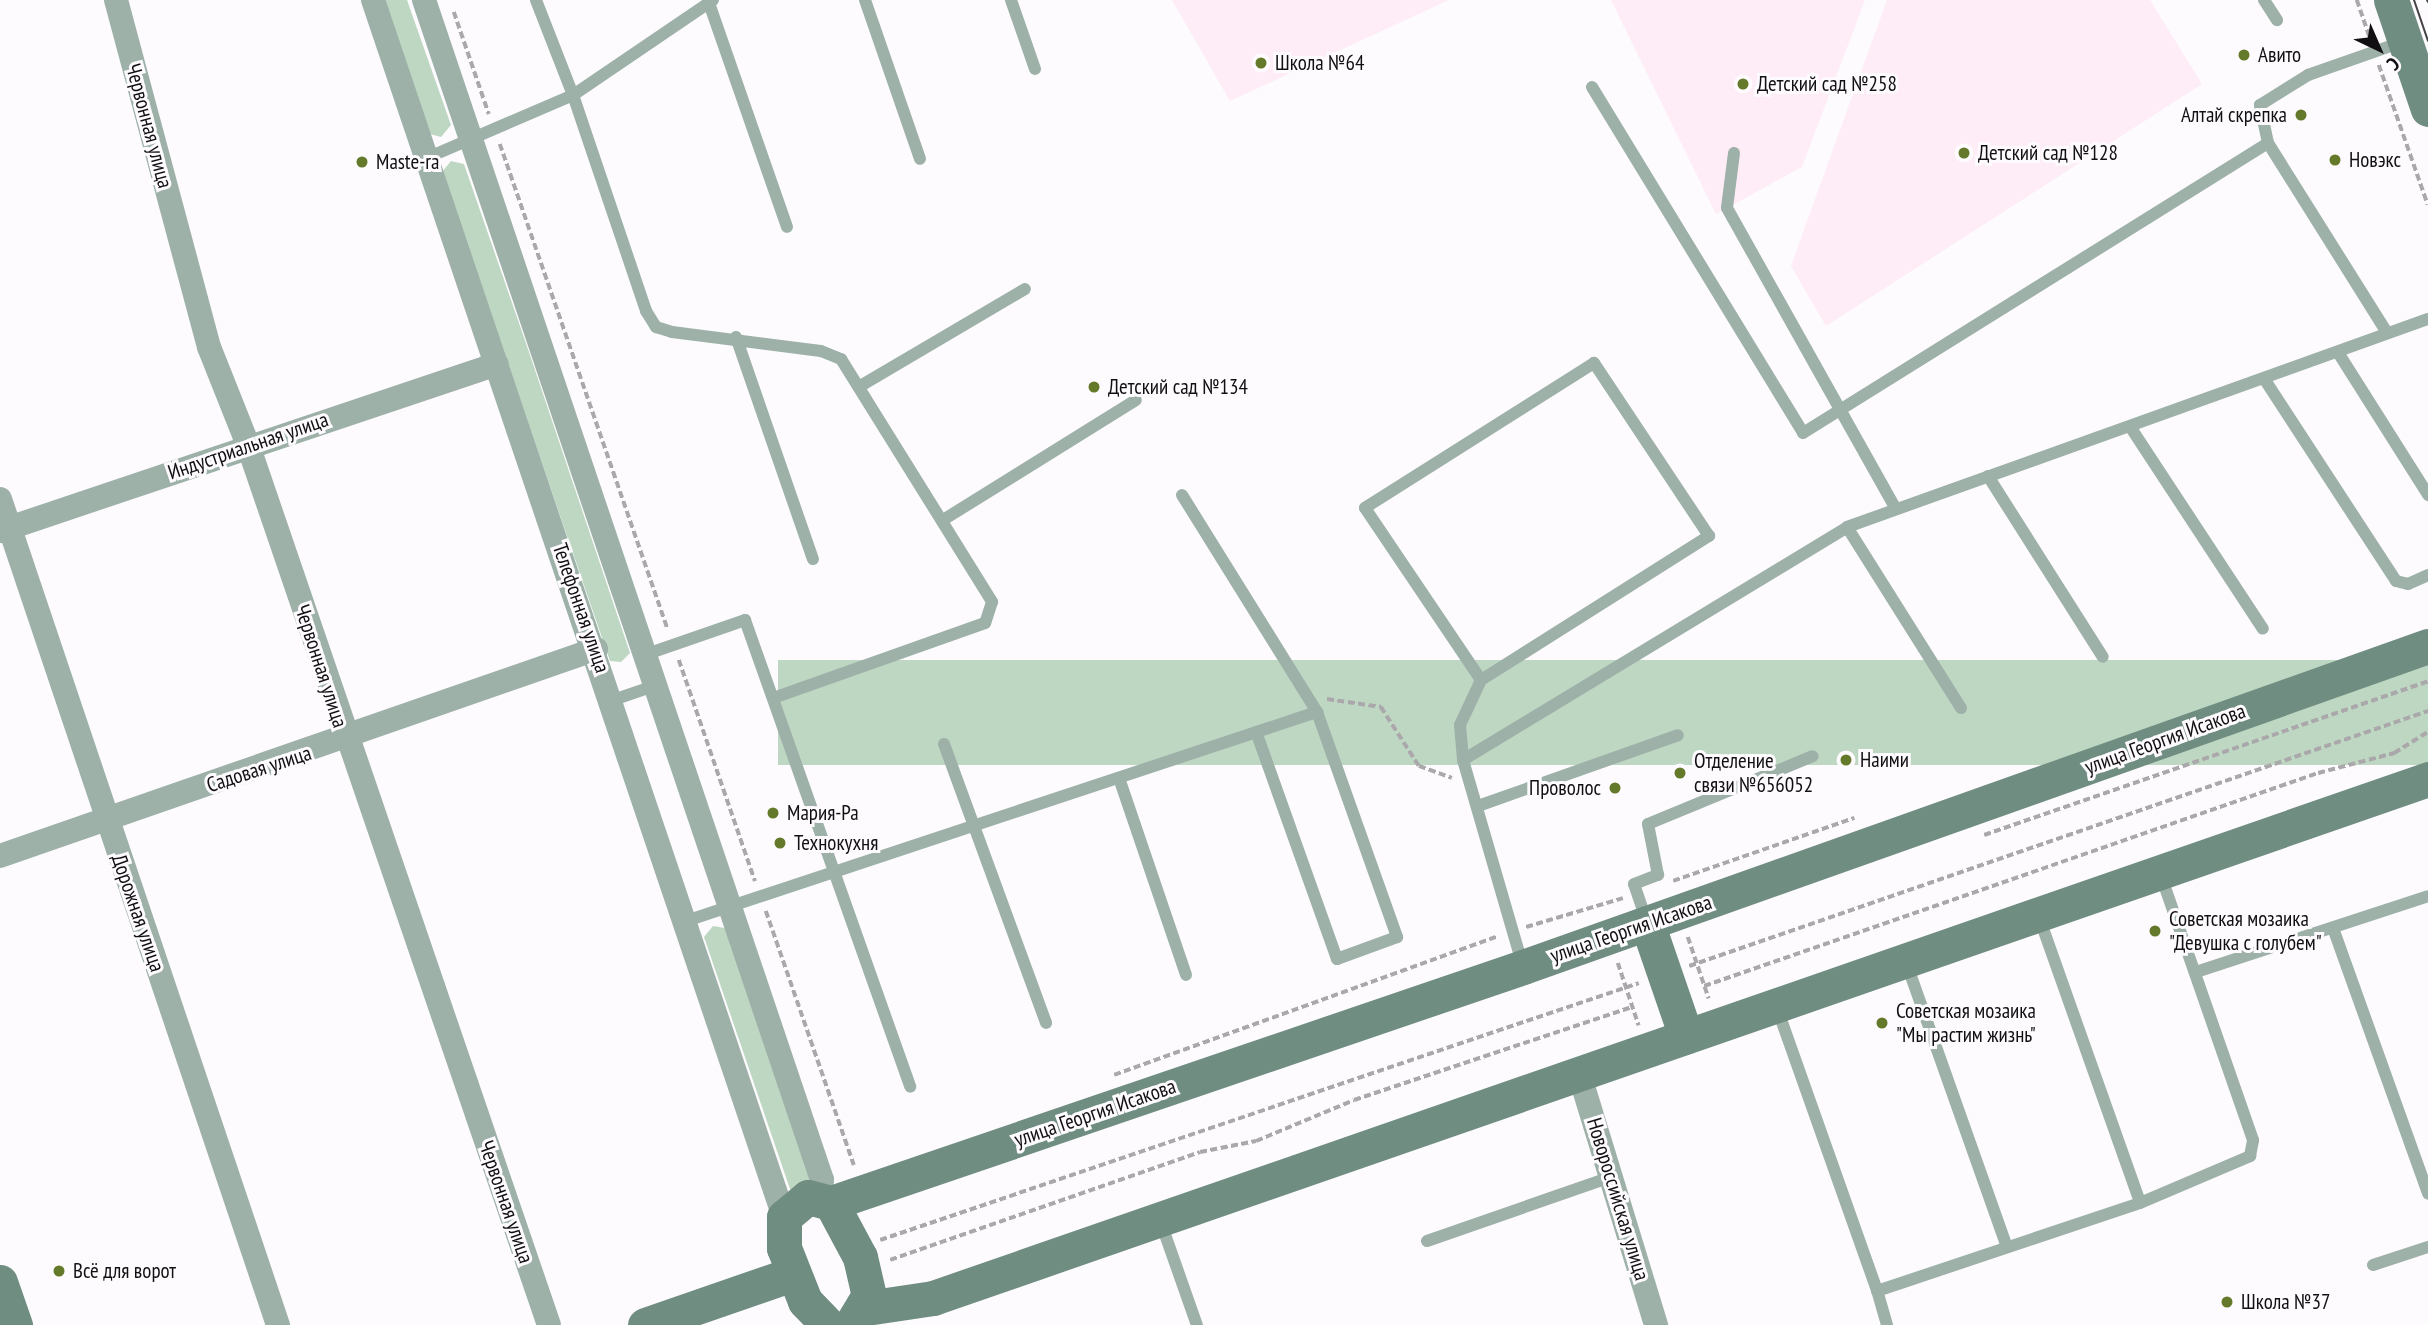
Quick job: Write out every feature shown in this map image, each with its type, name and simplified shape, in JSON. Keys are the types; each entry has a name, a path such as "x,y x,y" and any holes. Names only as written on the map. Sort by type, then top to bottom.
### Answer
{"street":[{"name":"Червонная улица","path":"116,0 208,347 248,445 345,741 549,1325"},
{"name":"Телефонная улица","path":"373,0 689,920 784,1217"},
{"path":"424,0 647,654 822,1180 825,1200 860,1257 859,1316 933,1298 2428,779"},
{"path":"2391,0 2390,46 2428,108"},
{"name":"Индустриальная улица","path":"5,529 248,445 497,365"},
{"name":"Дорожная улица","path":"0,499 5,529 278,1325"},
{"name":"улица Георгия Исакова","path":"784,1217 799,1200 825,1200 1523,967 1605,921 1647,923 1685,916 2428,646"},
{"name":"Садовая улица","path":"0,856 345,741 596,649"},
{"path":"1647,923 1702,1031"},
{"name":"Новороссийская улица","path":"1579,1073 1656,1325"},
{"path":"784,1217 792,1275 805,1301 828,1325"},
{"path":"645,1325 792,1275"},
{"path":"0,1282 15,1325"}],"lane":[{"path":"536,0 656,327 821,351 841,359 862,385 992,602 993,616 773,698"},
{"path":"865,0 920,159"},
{"path":"1011,0 1035,69"},
{"path":"2264,0 2277,20"},
{"path":"429,157 496,132 573,95 711,1 787,227"},
{"path":"2387,333 2268,144 2260,105 2308,75 2390,46"},
{"path":"1591,87 1803,433 1841,412 2268,144"},
{"path":"1734,153 1727,208 1895,507"},
{"path":"862,385 1025,289"},
{"path":"1463,760 1847,527 1895,507 2131,428 2339,354 2428,319"},
{"path":"736,337 813,559"},
{"path":"2339,354 2428,495"},
{"path":"1481,680 1365,508 1594,363 1709,536 1481,680 1460,725 1463,760 1523,967"},
{"path":"2265,380 2396,581 2408,584 2428,575"},
{"path":"943,520 1136,400"},
{"path":"2131,428 2263,629"},
{"path":"1988,476 2103,657"},
{"path":"1182,495 1317,712 1396,937 1337,959 1256,732"},
{"path":"1847,527 1961,708"},
{"path":"647,654 745,620 910,1087"},
{"path":"613,700 657,685"},
{"path":"689,920 1317,712"},
{"path":"1478,806 1678,735"},
{"path":"944,744 1046,1023"},
{"path":"1647,923 1634,884 1658,875 1648,824 1813,756"},
{"path":"1119,778 1186,975"},
{"path":"1877,1292 2006,1245 2140,1203 2242,1163 2254,1148 2160,872"},
{"path":"2196,972 2428,896"},
{"path":"2038,913 2140,1203"},
{"path":"2333,928 2428,1194"},
{"path":"1905,959 2006,1245"},
{"path":"1776,1005 1887,1325"},
{"path":"1427,1241 1611,1177"},
{"path":"1160,1219 1193,1324"},
{"path":"2372,1265 2428,1247"}],"path":[{"path":"450,0 855,1168"},
{"path":"2357,0 2390,46 2428,205"},
{"path":"1979,837 2428,681"},
{"path":"1308,696 1381,708 1419,766 1471,785"},
{"path":"1704,986 2318,773 2395,753 2428,732"},
{"path":"1685,916 1704,986 1702,1031"},
{"path":"1605,921 1646,1050"},
{"path":"881,1263 1200,1152 1256,1141 1354,1100 1632,1007"}],"shaded area":[{"name":"Школа №64","path":"1172,0 1449,0 1230,101"},
{"name":"Детский сад №258","path":"1611,0 1865,0 1802,167 1716,214"},
{"name":"Детский сад №128","path":"1887,0 2150,0 2202,84 1826,326 1791,266"}],"green space":[{"path":"383,0 407,0 451,125 441,137 430,134"},
{"path":"451,161 464,164 529,352 630,653 621,662 610,661 442,172"},
{"path":"778,660 2428,660 2428,765 778,765"},
{"path":"713,926 725,928 812,1184 791,1192 704,937"}],"tram line":[{"path":"2414,0 2428,41"}],"place":[{"name":"Авито","path":"2244,55"},
{"name":"Школа №64","path":"1261,63"},
{"name":"Детский сад №258","path":"1743,84"},
{"name":"Алтай скрепка","path":"2301,115"},
{"name":"Детский сад №128","path":"1964,153"},
{"name":"Новэкс","path":"2335,160"},
{"name":"Maste-ra","path":"362,162"},
{"name":"Детский сад №134","path":"1094,387"},
{"name":"Наими","path":"1846,760"},
{"name":"Отделение связи №656052","path":"1680,773"},
{"name":"Проволос","path":"1615,788"},
{"name":"Мария-Ра","path":"773,813"},
{"name":"Технокухня","path":"780,843"},
{"name":"Советская мозаика \"Девушка с голубем\"","path":"2155,931"},
{"name":"Советская мозаика \"Мы растим жизнь\"","path":"1882,1023"},
{"name":"Всё для ворот","path":"59,1271"},
{"name":"Школа №37","path":"2227,1302"}]}
